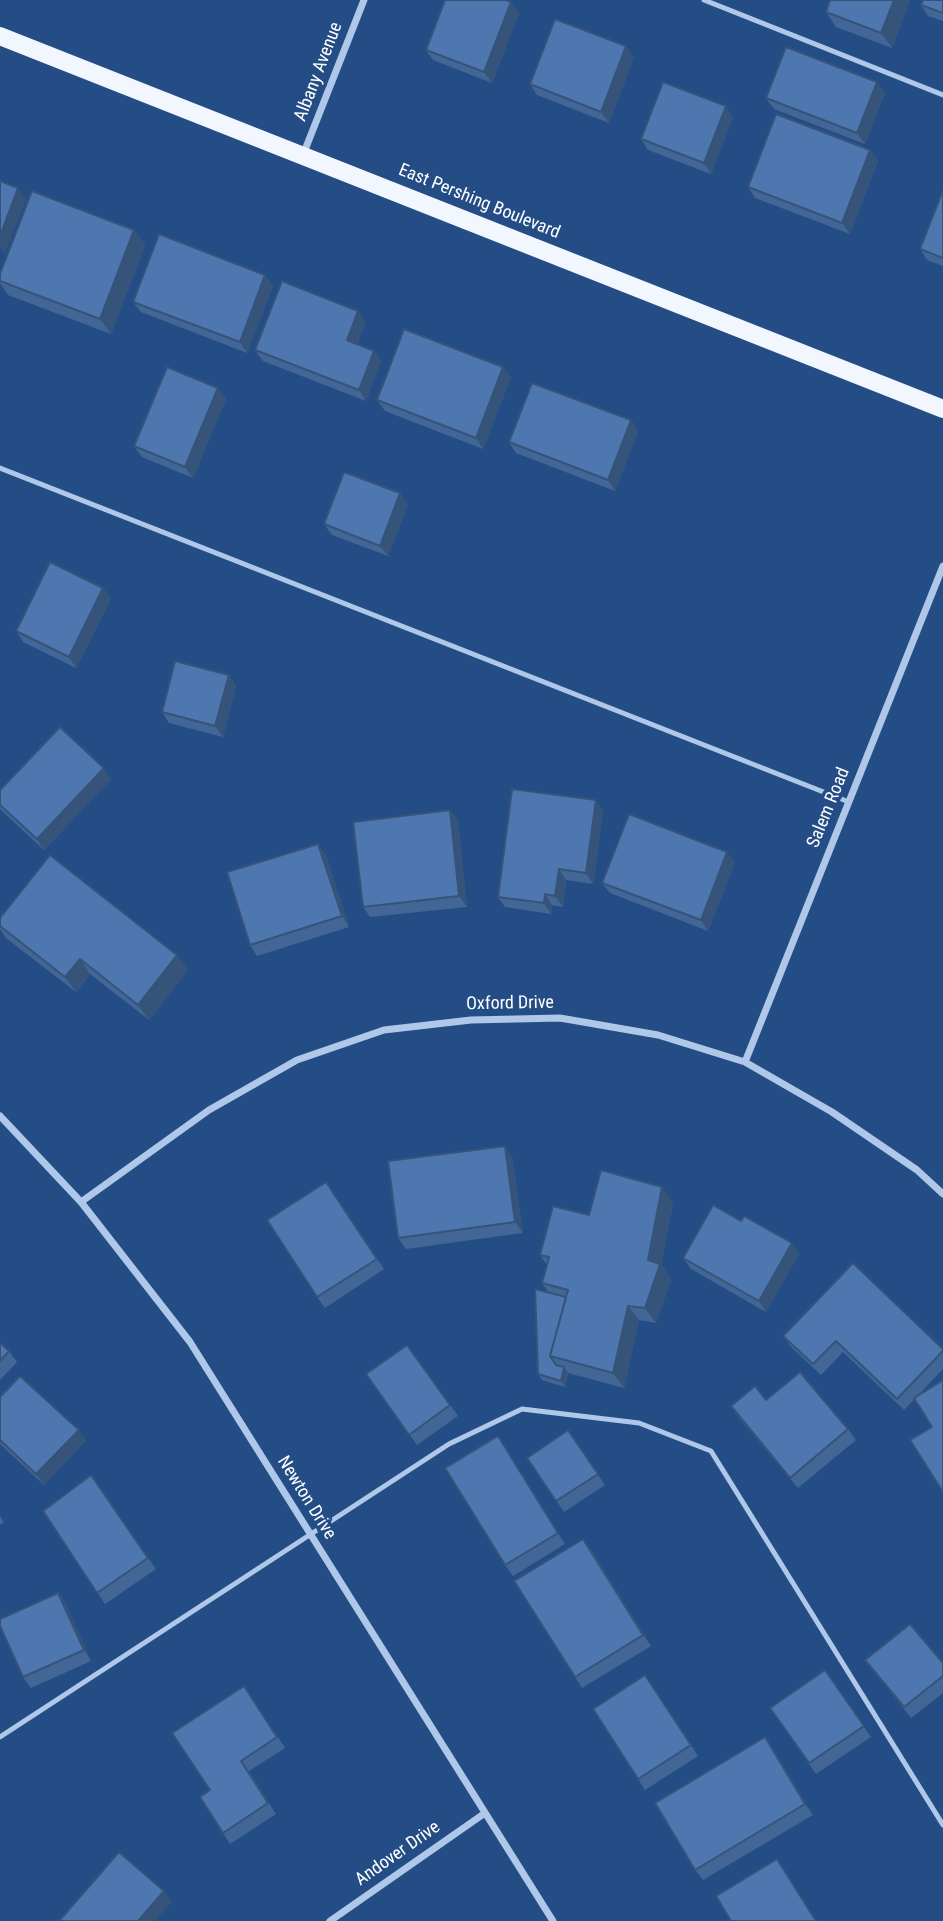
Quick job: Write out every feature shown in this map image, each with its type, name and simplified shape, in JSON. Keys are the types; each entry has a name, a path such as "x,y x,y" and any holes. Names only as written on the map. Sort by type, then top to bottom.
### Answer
{"main road":[{"name":"East Pershing Boulevard","path":"0,36 943,409"}],"street":[{"name":"Albany Avenue","path":"303,155 364,0"},
{"name":"Salem Road","path":"744,1062 943,566"},
{"name":"Oxford Drive","path":"81,1202 209,1110 297,1060 384,1030 471,1020 560,1018 658,1035 744,1062 832,1112 917,1170 943,1194"},
{"name":"Newton Drive","path":"0,1116 81,1202 190,1342 553,1921"},
{"name":"Andover Drive","path":"330,1921 485,1813"}],"lane":[{"path":"704,0 943,95"},
{"path":"0,468 849,802"},
{"path":"0,1737 449,1444 522,1409 639,1423 711,1451 943,1825"}],"building":[{"path":"445,0 511,2 484,72 426,50"},
{"path":"830,0 894,0 881,33 826,12"},
{"path":"923,0 943,0 943,13 921,5"},
{"path":"555,19 626,46 601,112 530,84"},
{"path":"786,47 877,82 857,133 766,98"},
{"path":"663,82 726,106 704,163 641,139"},
{"path":"776,114 870,150 842,223 748,187"},
{"path":"0,181 18,188 0,236"},
{"path":"943,190 943,258 920,249"},
{"path":"32,191 134,230 100,319 0,281 0,274"},
{"path":"159,234 265,275 240,342 133,302"},
{"path":"282,281 358,311 347,340 374,351 359,390 255,350"},
{"path":"404,329 503,367 476,438 377,400"},
{"path":"167,367 218,388 185,467 134,446"},
{"path":"532,383 631,420 608,480 509,442"},
{"path":"344,472 400,493 380,546 324,524"},
{"path":"50,562 103,588 69,657 16,631"},
{"path":"175,661 229,675 215,726 162,712"},
{"path":"60,727 104,768 37,839 0,805 0,790"},
{"path":"512,789 596,800 586,873 559,869 555,896 545,894 544,903 498,897"},
{"path":"450,810 459,896 363,907 353,822"},
{"path":"629,814 727,852 701,920 602,883"},
{"path":"318,844 342,916 250,945 227,872"},
{"path":"50,855 177,955 138,1005 80,959 65,977 0,926 0,918"},
{"path":"505,1146 515,1222 398,1238 388,1161"},
{"path":"601,1170 662,1187 648,1260 660,1264 645,1308 628,1306 613,1373 550,1356 568,1290 542,1283 549,1257 540,1255 553,1206 589,1215"},
{"path":"326,1182 377,1259 317,1297 267,1220"},
{"path":"713,1205 741,1221 744,1216 792,1243 759,1301 683,1258"},
{"path":"853,1263 943,1349 897,1399 836,1341 813,1364 783,1336"},
{"path":"535,1289 566,1297 550,1356 556,1365 564,1367 561,1381 538,1374"},
{"path":"0,1343 9,1351 0,1361"},
{"path":"407,1345 450,1405 409,1435 366,1374"},
{"path":"800,1372 848,1429 790,1478 731,1406 755,1386 766,1400"},
{"path":"20,1376 79,1430 36,1474 0,1440 0,1397"},
{"path":"943,1380 943,1492 910,1440 932,1427 914,1398"},
{"path":"568,1430 598,1474 556,1501 527,1458"},
{"path":"498,1436 558,1533 505,1565 445,1468"},
{"path":"91,1475 148,1558 97,1593 43,1511"},
{"path":"583,1539 643,1635 575,1677 514,1581"},
{"path":"58,1593 84,1650 23,1677 0,1626 0,1619"},
{"path":"910,1624 943,1663 943,1676 904,1707 865,1660"},
{"path":"825,1670 864,1726 809,1763 770,1708"},
{"path":"645,1675 691,1745 638,1779 593,1709"},
{"path":"244,1686 277,1737 241,1761 268,1803 223,1833 200,1797 210,1790 172,1733"},
{"path":"765,1737 805,1804 695,1870 655,1803"},
{"path":"119,1852 164,1891 138,1921 59,1921"},
{"path":"777,1859 816,1921 731,1921 716,1896"}]}
